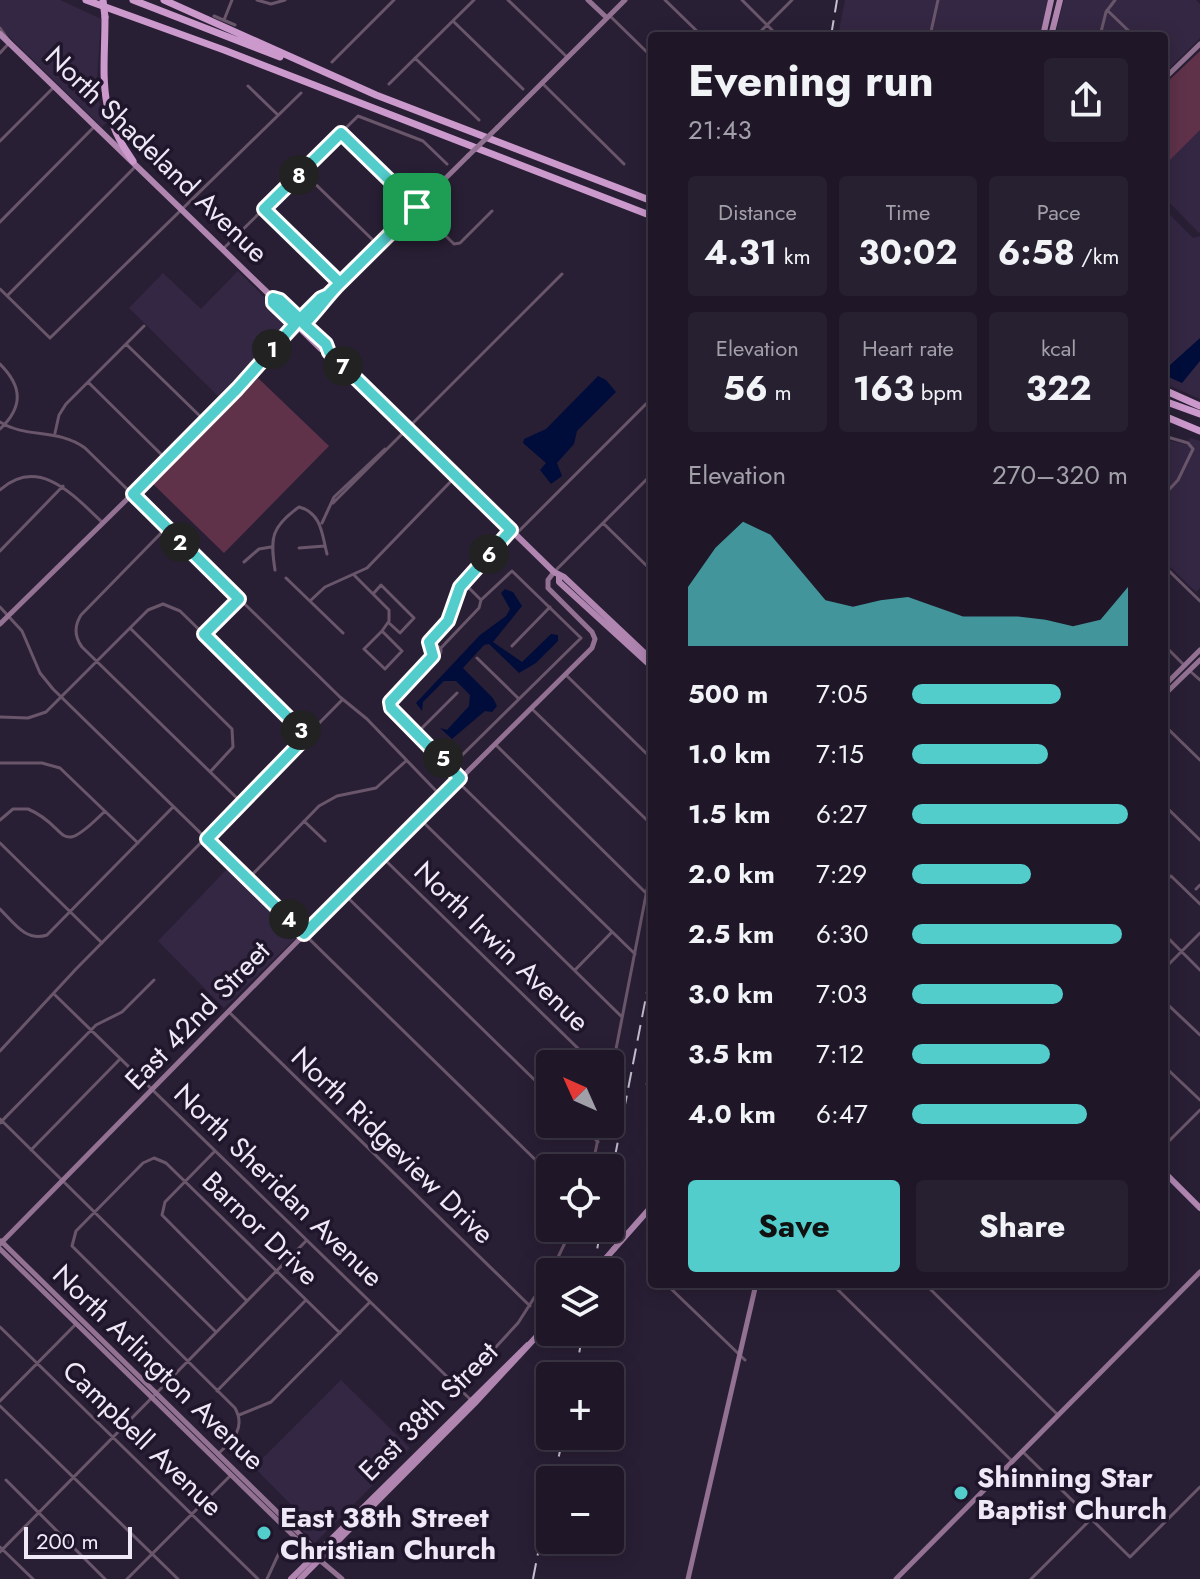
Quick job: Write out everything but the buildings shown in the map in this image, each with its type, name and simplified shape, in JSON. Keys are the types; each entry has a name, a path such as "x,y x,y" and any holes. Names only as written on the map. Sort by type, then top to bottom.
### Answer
{"highway":[{"path":"86,0 127,13 648,214"},
{"path":"100,0 127,13"},
{"path":"100,0 105,17 103,86 112,126 135,163"},
{"path":"133,0 648,199"},
{"path":"164,0 317,69"},
{"path":"105,133 112,126"},
{"path":"1168,392 1200,406"},
{"path":"1168,402 1200,414"},
{"path":"1168,419 1200,431"}],"main road":[{"path":"588,0 608,17"},
{"path":"0,624 167,460 269,355 274,345 325,303 328,295 625,0"},
{"path":"1044,32 1051,0"},
{"path":"1052,32 1060,0"},
{"name":"North Shadeland Avenue","path":"0,34 273,298 280,300 300,324 326,344 327,350 514,533 567,590 648,663"},
{"path":"1168,75 1200,44"},
{"name":"North Shadeland Avenue","path":"556,575 564,577 648,656"},
{"name":"East 42nd Street","path":"0,1244 381,856 592,648 595,639 592,632 548,588 548,580 556,575"},
{"path":"1168,690 1200,650"},
{"path":"1168,683 1200,660"},
{"path":"1168,1176 1200,1208"},
{"path":"606,1258 648,1211"},
{"name":"North Arlington Avenue","path":"0,1244 76,1324 219,1453 342,1579"},
{"name":"North Arlington Avenue","path":"0,1244 231,1475 318,1555"},
{"path":"896,1579 1200,1272"},
{"path":"688,1579 742,1358 755,1288"},
{"name":"East 38th Street","path":"291,1579 536,1337"},
{"name":"East 38th Street","path":"300,1579 318,1555"}],"street":[{"path":"224,20 232,0"},
{"path":"257,0 275,4 285,0"},
{"path":"332,62 394,0"},
{"path":"389,84 474,0"},
{"path":"508,0 568,58"},
{"path":"665,0 698,32"},
{"path":"742,0 774,32"},
{"path":"760,32 792,0"},
{"path":"931,32 938,0"},
{"path":"1101,32 1107,10 1115,0"},
{"path":"1107,10 1130,32"},
{"path":"214,16 235,25"},
{"path":"608,17 648,53"},
{"path":"453,21 523,89"},
{"name":"North Shadeland Avenue","path":"0,28 10,42"},
{"path":"0,53 10,42"},
{"path":"415,58 479,120"},
{"path":"542,83 624,164"},
{"path":"0,141 55,86"},
{"path":"248,86 278,115"},
{"path":"0,289 50,338 301,93"},
{"path":"223,249 358,116 423,141 447,164"},
{"path":"0,222 96,125"},
{"path":"341,133 455,244 492,211"},
{"path":"7,296 135,163"},
{"path":"302,171 378,245"},
{"path":"264,209 340,283"},
{"path":"321,524 341,488 385,449 562,274"},
{"path":"55,433 61,411 144,326"},
{"path":"126,344 205,421"},
{"path":"0,364 13,378 19,393 16,411 0,429"},
{"path":"88,382 167,460"},
{"path":"433,656 429,642 448,621 463,583 648,402"},
{"path":"2,424 22,432 55,433 85,448 342,700 367,719 441,796"},
{"path":"1168,437 1192,447 1180,477 1168,490"},
{"path":"1,488 15,480 34,476 52,479 103,523"},
{"path":"310,601 325,587 367,568 456,476"},
{"path":"556,575 648,480"},
{"path":"0,551 63,486"},
{"path":"275,570 271,547 275,530 297,507 304,508 321,524 327,554"},
{"path":"603,523 648,567"},
{"path":"166,528 81,615 75,631 79,643 242,803"},
{"path":"299,548 325,546"},
{"path":"244,562 257,550 271,547"},
{"path":"1168,570 1200,601"},
{"path":"450,767 581,638 512,571 481,600 479,608 440,649 440,654 433,656 391,699 390,704 450,767 458,780 635,954"},
{"path":"355,576 389,610 389,623 364,649 385,669 402,651 382,631"},
{"path":"286,578 343,633"},
{"path":"463,583 481,600"},
{"path":"373,594 381,585 414,618 400,633 389,623"},
{"path":"204,634 239,599"},
{"path":"0,717 36,716 62,698 148,610 163,604 177,609 307,736"},
{"path":"0,607 26,638 42,676 62,698 536,1160"},
{"path":"512,646 550,607"},
{"path":"130,628 233,730 232,749 210,772"},
{"path":"432,648 440,649"},
{"path":"1168,649 1200,680"},
{"path":"477,658 519,699"},
{"path":"565,674 648,755"},
{"path":"417,733 457,693"},
{"path":"0,1051 342,700"},
{"path":"531,708 648,821"},
{"path":"1168,729 1200,760"},
{"path":"495,744 646,893"},
{"path":"248,879 304,821 334,797 380,785 406,761"},
{"path":"0,763 42,763 56,767 138,843"},
{"path":"0,909 28,935 47,935 173,807"},
{"path":"0,820 13,809 28,809 60,834 73,838 83,833 105,811"},
{"path":"1168,809 1200,840"},
{"path":"419,818 622,1017"},
{"path":"304,821 325,841"},
{"path":"0,843 102,943"},
{"name":"North Irwin Avenue","path":"381,856 580,1050"},
{"path":"1168,878 1171,876 1200,904"},
{"path":"616,1050 648,883"},
{"path":"344,894 536,1081"},
{"path":"575,970 612,932"},
{"path":"1168,965 1200,933"},
{"path":"1168,938 1200,970"},
{"path":"154,980 122,1012 91,1030 1,1121 216,1332"},
{"name":"North Sheridan Avenue","path":"55,995 473,1401"},
{"path":"1168,1005 1200,1035"},
{"name":"North Ridgeview Drive","path":"228,1011 530,1306"},
{"path":"31,1150 120,1059"},
{"path":"1168,1070 1200,1100"},
{"path":"1168,1142 1200,1110"},
{"path":"594,1138 598,1142"},
{"path":"595,1154 599,1138"},
{"path":"215,1151 162,1207 165,1222 247,1301"},
{"name":"Barnor Drive","path":"95,1212 150,1159 164,1161 340,1333"},
{"path":"95,1212 73,1236 72,1246 76,1253 239,1415"},
{"path":"33,1579 1,1549 307,1240"},
{"path":"670,1288 742,1358"},
{"path":"836,1288 1012,1461"},
{"path":"929,1288 1058,1415"},
{"path":"458,1388 495,1351 536,1296"},
{"path":"217,1391 306,1300"},
{"path":"239,1415 271,1402 370,1302"},
{"path":"76,1324 0,1403 178,1579"},
{"name":"Campbell Avenue","path":"0,1327 258,1579"},
{"path":"219,1453 236,1436 239,1415"},
{"path":"1022,1451 1130,1557 1200,1487"},
{"path":"127,1579 231,1475"},
{"path":"6,1480 105,1579"},
{"path":"1031,1579 1091,1519"},
{"path":"267,1579 279,1553"}],"shaded area":[{"path":"0,0 60,0 101,19 97,78 98,98 106,123 102,127 0,28"},
{"path":"845,0 1048,0 1041,32 839,32"},
{"path":"1064,0 1196,0 1200,4 1200,38 1168,70 1168,32 1056,32"},
{"path":"1200,51 1200,130 1168,162 1168,81"},
{"path":"1200,130 1199,233 1168,201 1168,162"},
{"path":"1168,213 1193,238 1200,236 1200,399 1168,385"},
{"path":"238,271 287,320 288,327 218,396 129,308 163,273 201,309"},
{"path":"1200,338 1200,361 1182,383 1168,377 1170,365"},
{"path":"598,376 616,392 577,431 574,444 557,463 562,476 551,484 540,470 546,463 523,443 524,439 546,429"},
{"path":"258,378 329,446 224,553 153,484"},
{"path":"1190,438 1200,441 1200,588 1196,592 1168,565 1168,440 1188,445"},
{"path":"505,589 513,592 522,606 493,642 522,662 551,634 558,635 558,641 536,663 519,673 489,644 484,645 463,668 497,706 492,712 485,711 452,739 440,728 447,730 469,706 470,695 456,681 444,681 423,702 422,711 416,703 480,635 506,616 510,609 501,593"},
{"path":"229,867 299,935 224,1008 158,941"},
{"path":"341,1380 410,1448 315,1543 296,1524 302,1516 254,1467"}],"railway":[{"path":"832,32 837,0"},
{"path":"615,1154 648,987"},
{"path":"596,1258 598,1242"},
{"path":"578,1362 580,1346"},
{"path":"557,1466 560,1450"},
{"path":"533,1579 538,1554"}],"place":[{"name":"Shinning Star Baptist Church","path":"961,1493"},
{"name":"East 38th Street Christian Church","path":"264,1533"}],"route":[{"path":"417,207 328,295 300,319 280,300 273,298 273,303 295,324 237,389 133,494 239,599 204,634 307,736 207,839 304,934 460,778 391,708 390,702 433,656 429,642 446,625 460,587 511,530 304,324 325,303 328,295 340,283 264,209 341,133 417,207"}]}
